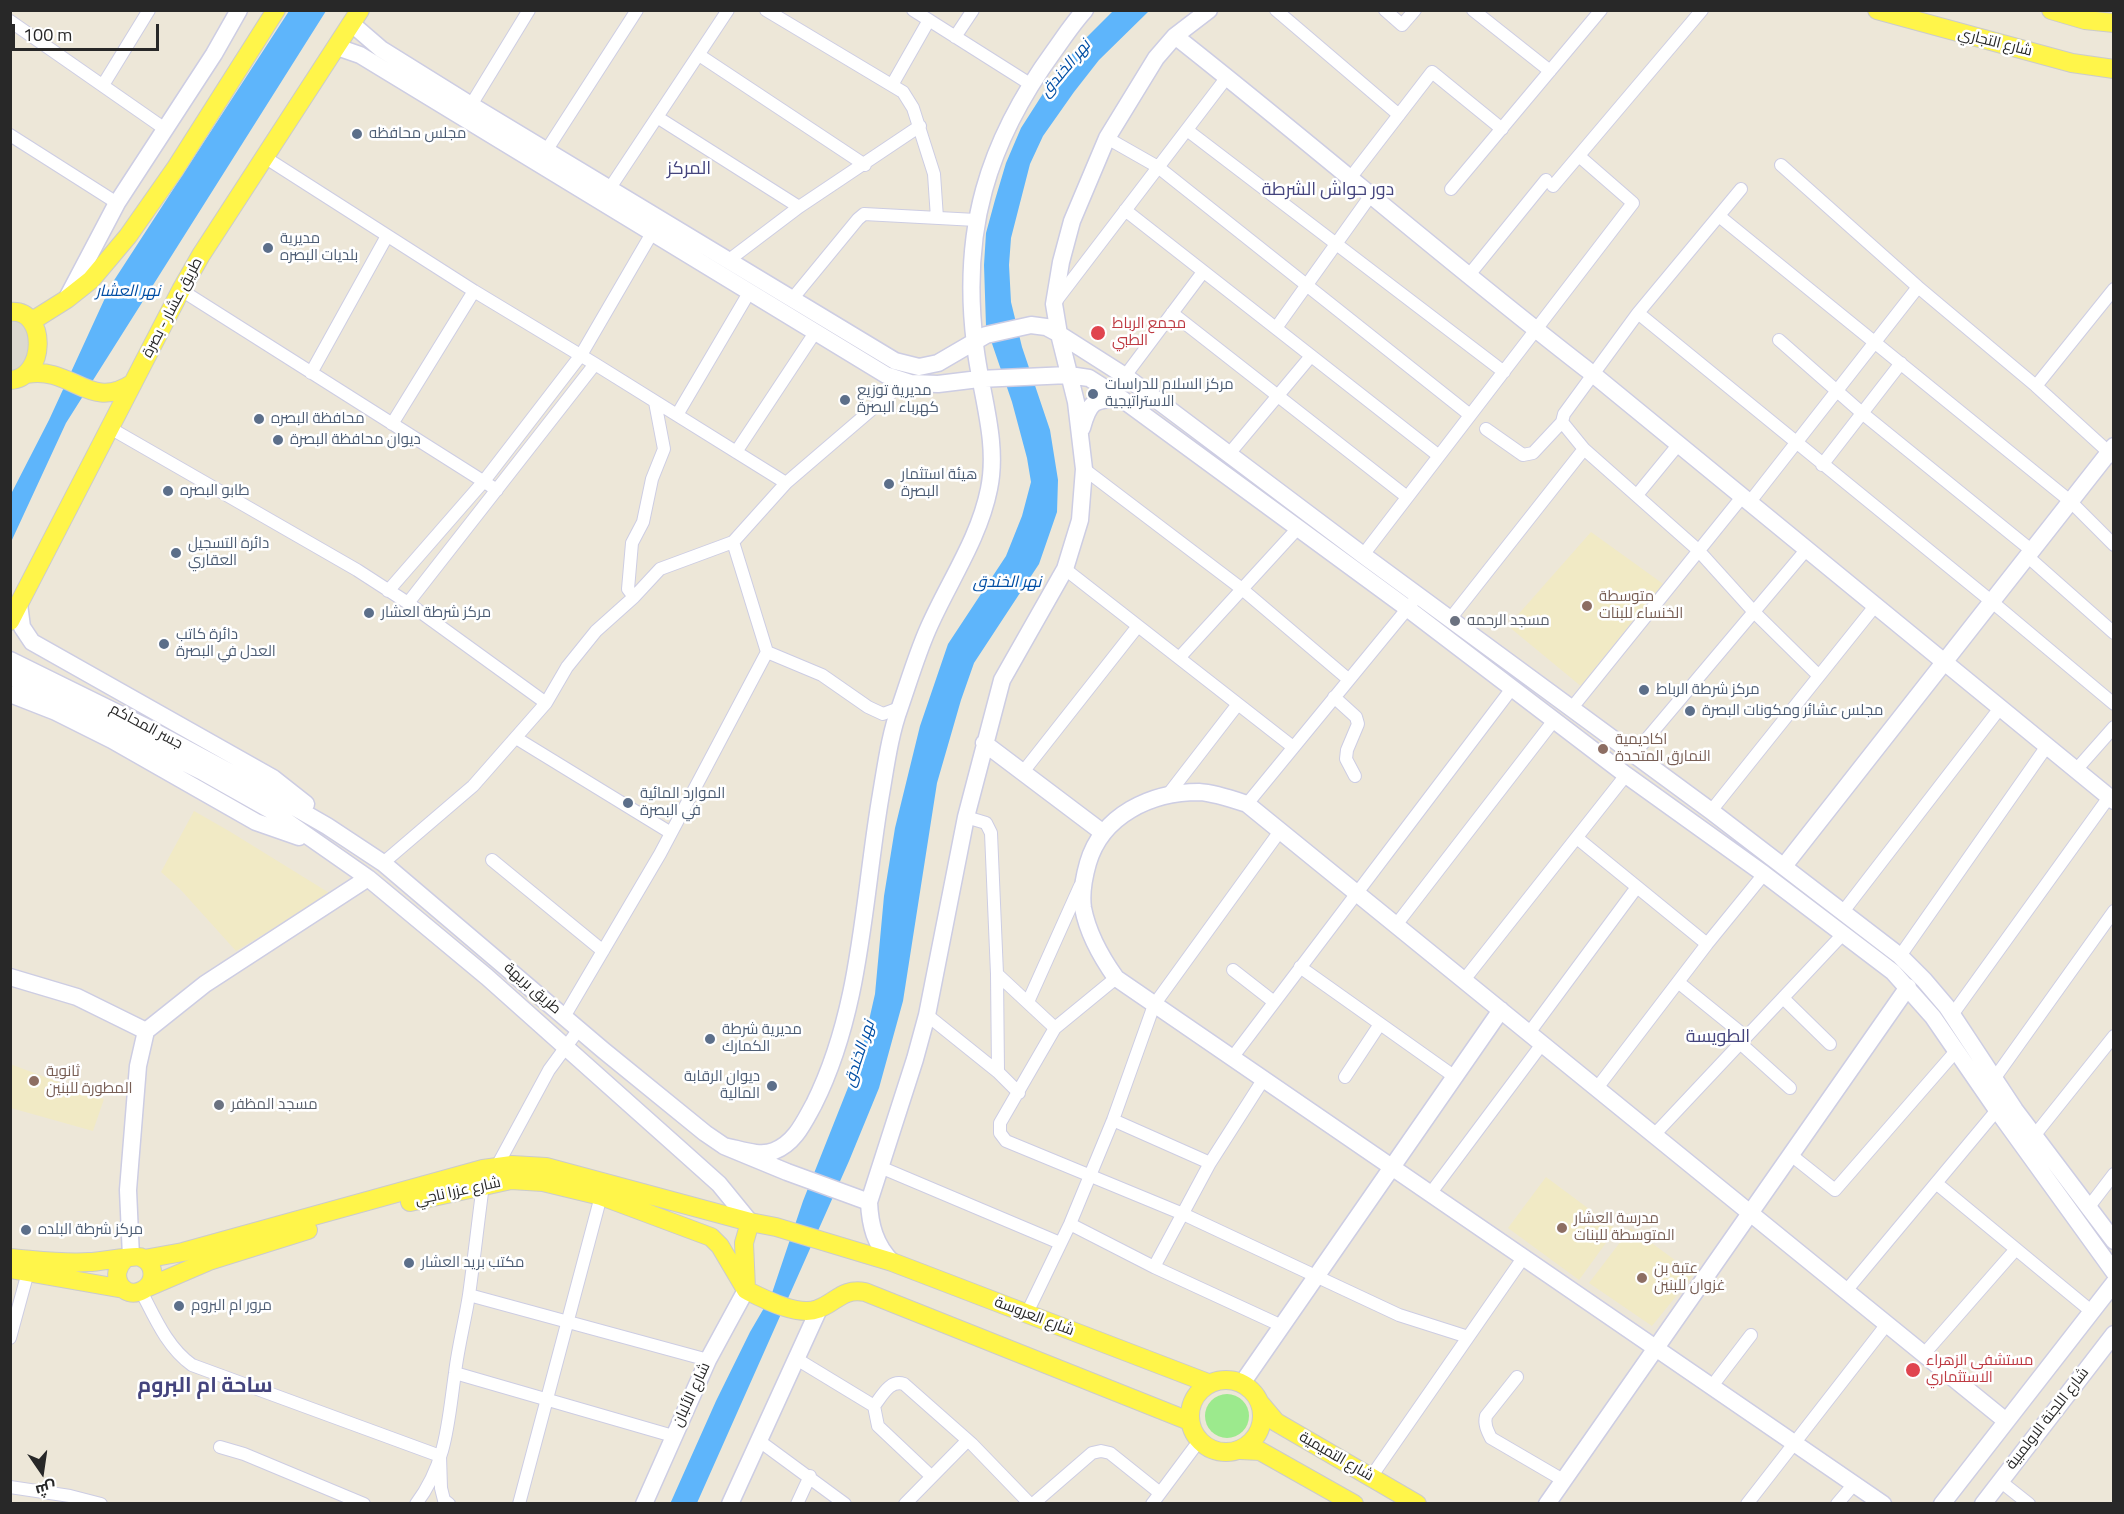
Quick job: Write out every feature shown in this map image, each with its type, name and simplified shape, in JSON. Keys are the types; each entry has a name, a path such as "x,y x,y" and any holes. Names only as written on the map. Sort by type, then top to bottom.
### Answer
{"main road":[{"path":"67,299 117,203 239,10"},
{"path":"32,321 67,299 97,274 128,236 175,169 276,10"},
{"path":"724,1146 759,1154 772,1152 793,1139 802,1127 824,1083 844,1027 851,999 886,765 899,708 928,629 970,541 988,492 992,473 992,443 979,379 980,338 971,287 976,220 995,152 1030,84 1085,10"},
{"path":"892,1262 882,1251 875,1236 870,1220 869,1202 927,1015 966,817 984,743 1002,680 1065,569 1080,520 1084,469 1080,435 1076,402 1054,304 1061,262 1072,221 1107,138 1156,58 1175,36 1209,10"},
{"name":"شارع التجاري","path":"1877,10 2072,63 2114,69"},
{"path":"2051,10 2088,15 2114,23"},
{"path":"356,17 381,49 610,188 657,226 750,291 794,305 816,332 886,375 911,383 938,384 1050,375 1089,378 1122,399 1298,528 1412,602 1450,619 1715,814 1899,956 1924,980 1944,1013 2114,1241"},
{"name":"طريق عشار - بصرة","path":"10,621 201,255 356,17"},
{"path":"1175,36 1594,375 2111,799"},
{"path":"337,47 360,54 657,226 729,260 794,305 895,361 919,367 938,363 980,338 1031,325 1046,327 1059,334 1125,376 1363,555 1412,602 1513,687 1626,775 1764,874 1944,1013 1956,1051 2114,1272"},
{"path":"10,312 25,314 32,321 37,333 37,349 33,365 19,377"},
{"path":"19,377 41,373 61,376 88,390 106,393 125,388 133,383"},
{"path":"1080,435 1088,408 1098,401 1122,399"},
{"path":"1784,867 1991,601 2112,451"},
{"path":"19,604 22,627 32,642 273,778 317,812 327,826"},
{"name":"جسر المحاكم","path":"10,660 148,728 276,805"},
{"name":"جسر المحاكم","path":"10,676 201,771 276,805"},
{"path":"10,693 56,712 112,740 256,822 318,843"},
{"path":"984,743 1102,832"},
{"path":"1883,1503 1116,978 1101,956 1090,933 1083,907 1084,876 1091,852 1102,832 1138,805 1167,796 1201,792 1247,804 2006,1421"},
{"name":"طريق بريهة","path":"276,805 327,826 383,863 564,1017 705,1133 724,1146 869,1202"},
{"name":"طريق بريهة","path":"276,805 318,843 368,878 487,977 719,1184 750,1222"},
{"path":"1708,833 1715,814"},
{"path":"133,1258 128,1190 138,1066 146,1031 205,984 368,878"},
{"path":"10,977 77,997 146,1031"},
{"path":"1547,1503 1908,987"},
{"path":"1243,1382 1501,1010"},
{"name":"شارع عزرا ناجي","path":"10,1258 88,1262 183,1252 497,1166 546,1167 776,1227 860,1253"},
{"name":"شارع عزرا ناجي","path":"137,1290 209,1260 271,1241 428,1197 511,1180 543,1182 602,1196 711,1237 754,1294"},
{"path":"750,1222 744,1243 754,1294 799,1311 808,1312 819,1309 844,1293 854,1290 865,1292 1190,1421"},
{"name":"شارع العروسة","path":"860,1253 892,1262 1208,1383"},
{"path":"133,1258 118,1268 117,1280 137,1290"},
{"path":"19,1271 137,1290 152,1279 153,1273 149,1263 133,1258"},
{"name":"شارع اللجنة الاولمبية","path":"1942,1503 2114,1283"},
{"name":"شارع الألبان","path":"644,1503 708,1360 754,1294"},
{"path":"730,1503 819,1309"},
{"name":"شارع اللجنة الاولمبية","path":"1988,1502 2000,1481 2114,1334"},
{"path":"1220,1379 1243,1382 1260,1403 1262,1415 1260,1428 1249,1445 1240,1450 1215,1451 1199,1441 1192,1431 1189,1410 1199,1390 1208,1383 1220,1379"},
{"name":"شارع التميمية","path":"1260,1403 1276,1422 1417,1503"},
{"name":"شارع التميمية","path":"1240,1450 1260,1451 1354,1503"}],"street":[{"path":"103,85 149,10"},
{"path":"471,105 529,10"},
{"path":"546,151 637,10"},
{"path":"610,188 728,10"},
{"path":"766,10 892,85 909,99 920,126 934,174 937,218"},
{"path":"913,10 1030,84"},
{"path":"955,37 973,10"},
{"path":"1276,10 1399,115"},
{"path":"1385,10 1402,25 1415,10"},
{"path":"1473,10 1550,71"},
{"path":"1469,274 1549,183 1579,156 1702,10"},
{"path":"1451,189 1550,71 1594,13"},
{"path":"892,85 929,20"},
{"path":"10,21 165,129"},
{"path":"699,55 865,165"},
{"path":"1351,177 1432,72 1502,129"},
{"path":"1054,304 1227,77"},
{"path":"657,117 799,207"},
{"path":"729,260 799,207 865,165 920,126"},
{"path":"1187,130 1503,372"},
{"path":"10,135 117,203"},
{"path":"1107,138 1158,167 1470,415"},
{"path":"1363,555 1633,203 1579,156"},
{"path":"266,158 474,291 786,483"},
{"path":"1781,165 1918,287 2112,451"},
{"path":"1485,429 1523,455 1529,455 1562,422 1564,414 1638,313 1741,189"},
{"path":"1276,328 1371,195"},
{"path":"1125,210 1439,456"},
{"path":"794,305 861,216 868,213 976,220"},
{"path":"1719,216 2070,501 2114,545"},
{"path":"388,591 484,481 581,355 657,226"},
{"path":"311,372 387,236"},
{"path":"1125,376 1203,272"},
{"path":"1571,709 1698,550 1796,442 1918,287"},
{"path":"2036,386 2114,289"},
{"path":"181,290 497,490"},
{"path":"392,424 474,291"},
{"path":"677,416 750,291"},
{"path":"1172,313 1407,498"},
{"path":"1638,313 2114,704"},
{"path":"736,452 816,332"},
{"path":"1779,340 2029,553 2114,633"},
{"path":"1229,454 1311,356"},
{"path":"1822,465 1901,363"},
{"path":"408,603 595,364"},
{"path":"383,863 473,786 546,703 567,667 596,631 634,597 660,569 733,542 786,483 904,381"},
{"path":"634,597 628,589 632,543 643,522 652,479 664,449 655,402"},
{"path":"1562,422 1584,449 1698,550 1754,612 1819,676"},
{"path":"110,428 347,564 408,603 546,703"},
{"path":"1636,495 1678,445"},
{"path":"1450,619 1584,449"},
{"path":"1084,469 1242,589 1348,679"},
{"path":"1179,658 1298,528"},
{"path":"564,1017 671,833 767,652 733,542"},
{"path":"1634,754 1806,550"},
{"path":"1065,569 1293,747"},
{"path":"1247,804 1412,602"},
{"path":"1715,814 1875,606"},
{"path":"1023,772 1138,626"},
{"path":"767,652 822,675 868,707 883,714 899,708"},
{"path":"1232,1058 1513,687"},
{"path":"1334,697 1356,717 1358,724 1347,750 1346,759 1355,776"},
{"path":"1167,796 1238,704"},
{"path":"1842,913 2000,708"},
{"path":"1396,925 1555,719"},
{"path":"2076,770 2114,727"},
{"path":"516,738 671,833"},
{"path":"1899,956 2047,746"},
{"path":"1464,980 1626,775"},
{"path":"1944,1013 2111,799"},
{"path":"966,817 986,823 991,833 998,974 998,1072"},
{"path":"1026,1315 1070,1224 1113,1120 1154,1005 1280,831"},
{"path":"1577,838 1707,944"},
{"path":"492,860 603,951"},
{"path":"1597,1088 1707,944 1764,874"},
{"path":"1028,1002 1084,876"},
{"path":"1430,1194 1637,887"},
{"path":"1994,1079 2114,911"},
{"path":"1654,1135 1844,934"},
{"path":"1300,967 1455,1077"},
{"path":"1233,970 1274,1002"},
{"path":"998,974 1055,1028"},
{"path":"1116,978 1055,1028 1000,1123 1000,1133 1006,1142 1183,1214 1399,1315 1468,1337"},
{"path":"1678,982 1743,1040 1790,1088"},
{"path":"1783,998 1830,1044"},
{"path":"927,1015 998,1072 1018,1093"},
{"path":"1346,1077 1380,1024"},
{"path":"497,1166 549,1070 579,1029"},
{"path":"2034,1136 2114,1036"},
{"path":"1791,1155 1835,1190 1956,1051"},
{"path":"1154,1267 1210,1163 1263,1080"},
{"path":"1846,1291 1997,1110"},
{"path":"1113,1120 1210,1163"},
{"path":"880,1167 1060,1243"},
{"path":"2088,1208 2114,1174"},
{"path":"1936,1182 2091,1311"},
{"path":"416,1503 430,1485 451,1413 483,1185"},
{"path":"519,1503 602,1196"},
{"path":"1070,1224 1154,1267 1282,1326"},
{"path":"1924,1354 2016,1249"},
{"path":"1371,1477 1523,1258"},
{"path":"10,1338 19,1271"},
{"path":"137,1290 172,1347 180,1357 192,1365 440,1456"},
{"path":"469,1295 708,1360"},
{"path":"1747,1503 1887,1324"},
{"path":"1712,1386 1751,1335"},
{"path":"795,1358 874,1406 878,1426 931,1476"},
{"path":"455,1373 673,1436"},
{"path":"1517,1377 1486,1416 1487,1430 1491,1438 1563,1480"},
{"path":"874,1406 892,1384 898,1382 904,1384 972,1444 1031,1503 1092,1453 1101,1451 1110,1453 1160,1493"},
{"path":"758,1440 845,1503"},
{"path":"905,1503 967,1441"},
{"path":"1152,1503 1199,1441"},
{"path":"220,1447 244,1454 364,1503"},
{"path":"440,1456 441,1488 444,1500 449,1503"},
{"path":"797,1503 810,1476"},
{"path":"2000,1481 2029,1503"},
{"path":"1837,1503 1854,1484"},
{"path":"10,1487 68,1500 101,1503"}],"shaded area":[{"path":"10,320 21,322 30,334 28,360 10,375"},
{"name":"متوسطة الخنساء للبنات","path":"1591,532 1666,586 1582,687 1508,626"},
{"path":"194,811 331,894 236,951 180,889 161,872"},
{"name":"ثانوية المطورة للبنين","path":"10,1064 104,1099 93,1131 11,1108"},
{"name":"مدرسة العشار المتوسطة للبنات","path":"1546,1177 1616,1229 1579,1280 1508,1228"},
{"name":"عتبة بن غزوان للبنين","path":"1631,1228 1694,1274 1652,1326 1589,1283"}],"green space":[{"path":"1227,1394 1243,1400 1249,1416 1243,1432 1227,1438 1211,1432 1205,1416 1211,1400"}],"water":[{"name":"نهر العشار","path":"289,11 326,11 66,423 11,542 11,494 49,420 111,285"},
{"name":"نهر الخندق","path":"1113,11 1149,11 1099,60 1043,136 1030,164 1011,238 1009,265 1011,302 1022,347 1050,430 1058,480 1057,512 1039,564 974,663 961,700 937,783 903,1001 879,1088 849,1161 697,1503 670,1504 716,1401 750,1332 771,1296 803,1201 851,1080 865,1038 875,994 884,896 895,828 920,726 948,644 1006,556 1022,516 1031,482 1012,402 986,326 984,265 986,233 995,200 1006,163 1021,128 1053,78 1080,44"}],"place":[{"name":"مجلس محافظه","path":"357,134"},
{"name":"مديرية بلديات البصره","path":"268,248"},
{"name":"مجمع الرباط الطبي","path":"1098,333"},
{"name":"مركز السلام للدراسات الاستراتيجية","path":"1093,394"},
{"name":"مديرية توزيع كهرباء البصرة","path":"845,400"},
{"name":"محافظة البصره","path":"259,419"},
{"name":"ديوان محافظة البصرة","path":"278,440"},
{"name":"هيئة استثمار البصرة","path":"889,484"},
{"name":"طابو البصره","path":"168,491"},
{"name":"دائرة التسجيل العقاري","path":"176,553"},
{"name":"متوسطة الخنساء للبنات","path":"1587,606"},
{"name":"مركز شرطة العشار","path":"369,613"},
{"name":"مسجد الرحمه","path":"1455,621"},
{"name":"دائرة كاتب العدل في البصرة","path":"164,644"},
{"name":"مركز شرطة الرباط","path":"1644,690"},
{"name":"مجلس عشائر ومكونات البصرة","path":"1690,711"},
{"name":"اكاديمية النمارق المتحدة","path":"1603,749"},
{"name":"الموارد المائية في البصرة","path":"628,803"},
{"name":"مديرية شرطة الكمارك","path":"710,1039"},
{"name":"ثانوية المطورة للبنين","path":"34,1081"},
{"name":"ديوان الرقابة المالية","path":"772,1086"},
{"name":"مسجد المظفر","path":"219,1105"},
{"name":"مدرسة العشار المتوسطة للبنات","path":"1562,1228"},
{"name":"مركز شرطة البلده","path":"26,1230"},
{"name":"مكتب بريد العشار","path":"409,1263"},
{"name":"عتبة بن غزوان للبنين","path":"1642,1278"},
{"name":"مرور ام البروم","path":"179,1306"},
{"name":"مستشفى الزهراء الاستثماري","path":"1913,1370"}],"district":[{"name":"المركز","path":"689,170"},
{"name":"دور حواش الشرطة","path":"1328,191"},
{"name":"الطويسة","path":"1718,1038"},
{"name":"ساحة ام البروم","path":"205,1387"}]}
